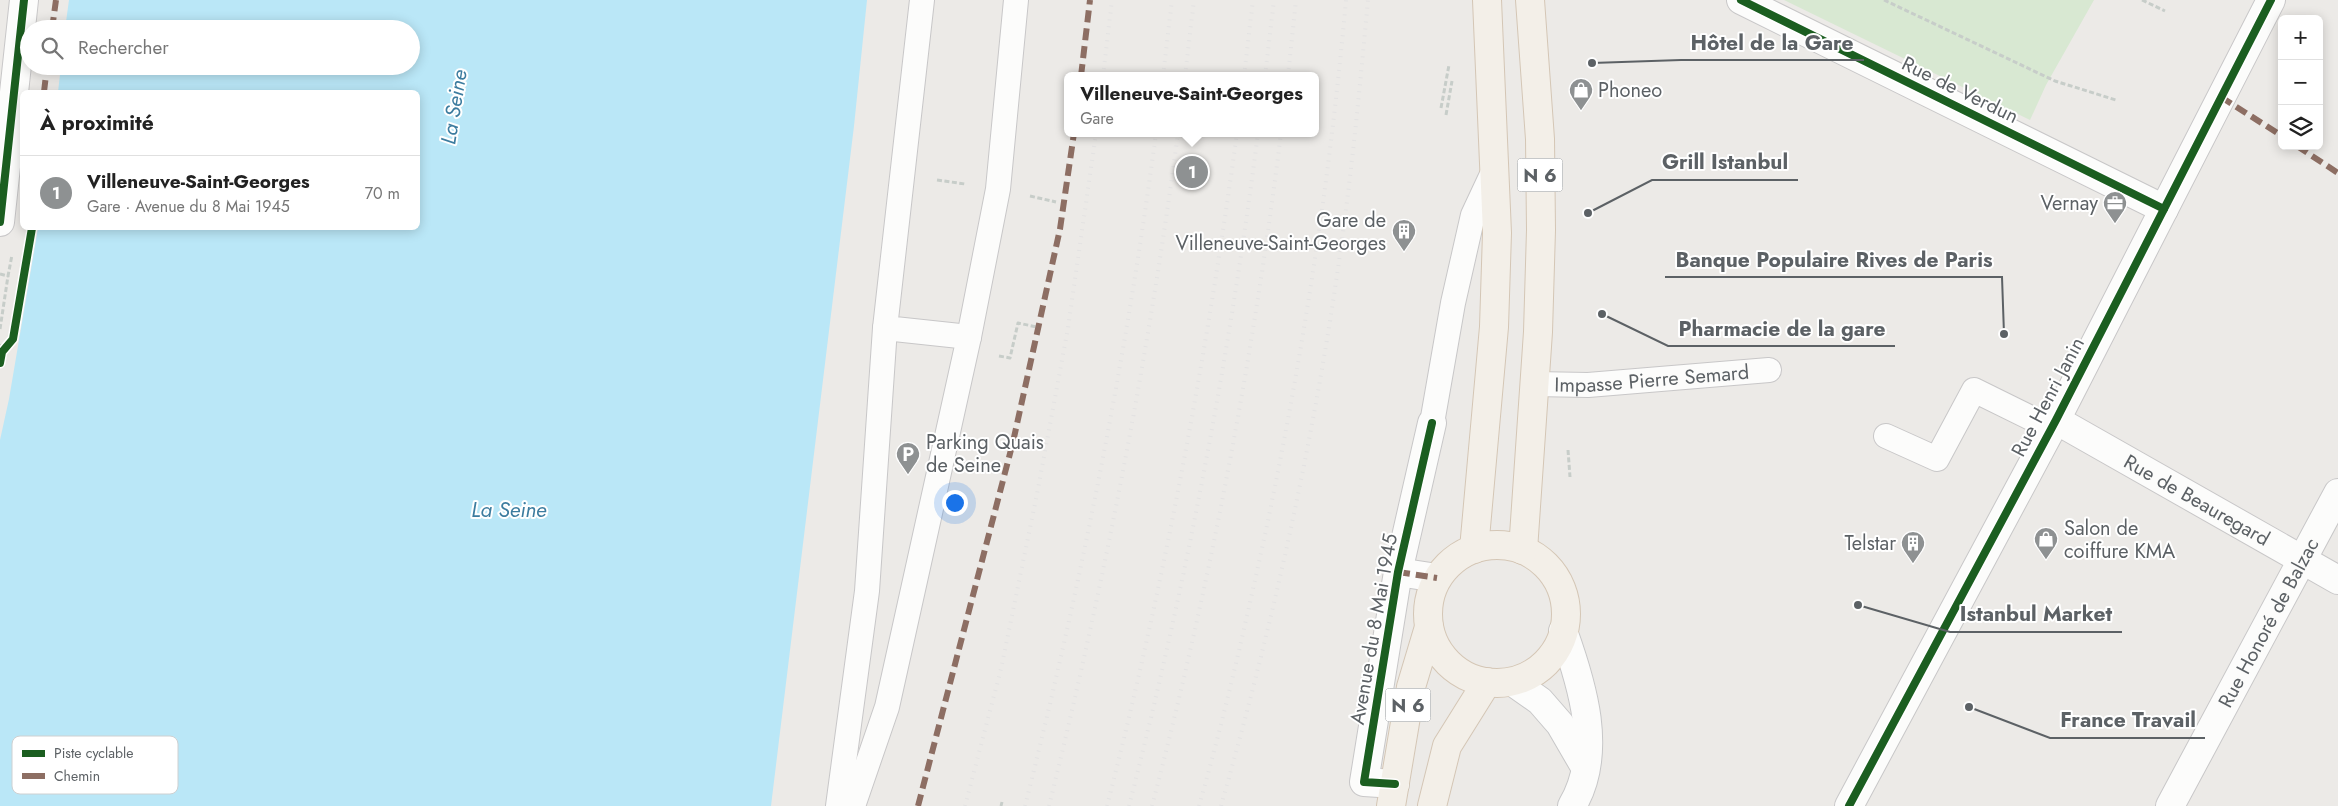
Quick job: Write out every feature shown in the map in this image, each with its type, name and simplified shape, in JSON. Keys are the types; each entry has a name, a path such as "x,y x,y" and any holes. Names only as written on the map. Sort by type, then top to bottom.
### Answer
{"main road":[{"name":"Avenue du 8 Mai 1945","path":"1474,549 1494,327 1497,233 1487,0"},
{"name":"N 6","path":"1523,550 1538,313 1541,191 1540,139 1530,0"},
{"name":"N 6","path":"1507,545 1523,550 1543,562 1557,580 1565,601 1563,631 1558,649 1545,663 1526,678 1500,682 1467,676 1449,663 1436,647 1429,627 1428,610 1431,594 1438,578 1448,565 1474,549 1507,545"},
{"name":"Avenue du 8 Mai 1945","path":"1393,795 1411,687 1429,627"},
{"name":"N 6","path":"1432,806 1448,746 1500,682"}],"street":[{"path":"22,20 24,0"},
{"name":"Rue de Verdun","path":"1741,0 2164,209"},
{"name":"Rue Henri Janin","path":"1848,806 2053,424 2271,0"},
{"path":"0,222 20,37"},
{"name":"Avenue du 8 Mai 1945","path":"1393,795 1364,782 1398,572 1432,423"},
{"name":"Rue de Beauregard","path":"2053,424 2338,580"},
{"name":"Rue Honoré de Balzac","path":"2170,806 2338,492"},
{"path":"1398,572 1438,578"},
{"path":"1563,631 1585,702 1587,740 1585,767 1572,806"},
{"path":"1500,682 1540,701 1560,724 1585,767"}],"lane":[{"path":"838,806 867,591 886,328 922,0"},
{"path":"853,806 887,707 969,337 998,189 1016,0"},
{"name":"Avenue du 8 Mai 1945","path":"1432,423 1452,304 1474,215 1495,168"},
{"path":"886,328 969,337"},
{"name":"Impasse Pierre Semard","path":"1534,384 1588,385 1769,370"},
{"path":"1886,436 1937,458 1974,390 2053,424"}],"path":[{"path":"1884,0 2055,81 2116,100"},
{"path":"2142,0 2165,11"},
{"path":"1441,108 1449,65"},
{"path":"1446,115 1454,74"},
{"path":"1032,197 1056,202"},
{"path":"0,329 8,276"},
{"path":"1011,354 1018,324 1037,327"},
{"path":"0,344 2,352"},
{"path":"1568,449 1570,477"}],"green space":[{"path":"1784,0 2094,0 2046,85 2030,120"}],"water":[{"name":"La Seine","path":"69,0 867,0 854,126 771,806 0,806 0,440 9,399 38,230 420,230 420,90 58,90 60,75 420,75 420,20 66,20"}],"railway":[{"path":"1103,72 1112,0"},
{"path":"1163,72 1172,0"},
{"path":"1185,72 1194,0"},
{"path":"1244,72 1253,0"},
{"path":"1265,72 1274,0"},
{"path":"1288,72 1296,0"},
{"path":"1199,806 1251,599 1292,398 1323,200 1346,0"},
{"path":"1221,806 1242,731 1280,578 1312,425 1338,270 1368,0"},
{"path":"965,806 1001,669 1037,494 1068,328 1095,137"},
{"path":"1025,806 1065,639 1100,471 1131,303 1155,137"},
{"path":"1049,806 1088,639 1123,471 1153,303 1177,137"},
{"path":"1107,806 1147,639 1182,471 1212,303 1236,137"},
{"path":"1129,806 1169,639 1204,471 1234,303 1257,137"},
{"path":"1152,806 1193,640 1228,472 1257,303 1280,137"}],"marked path":[{"path":"53,20 56,0"},
{"path":"1081,72 1090,0"},
{"path":"44,90 46,75"},
{"path":"2221,97 2278,133"},
{"path":"918,806 1013,442 1060,229 1073,137"},
{"path":"2303,150 2338,173"},
{"path":"1398,572 1437,578"}],"cycle path":[{"path":"22,20 24,0"},
{"path":"1741,0 2164,209"},
{"path":"1849,806 2056,420 2271,0"},
{"path":"0,222 20,37"},
{"path":"0,363 2,352 13,339 32,230"},
{"path":"1395,784 1364,782 1398,572 1432,423"}],"place":[{"name":"Hôtel de la Gare","path":"1592,63"},
{"name":"Phoneo","path":"1581,111"},
{"name":"Villeneuve-Saint-Georges","path":"1192,172"},
{"name":"Grill Istanbul","path":"1588,213"},
{"name":"Vernay","path":"2115,224"},
{"name":"Gare de Villeneuve-Saint-Georges","path":"1404,252"},
{"name":"Pharmacie de la gare","path":"1602,314"},
{"name":"Banque Populaire Rives de Paris","path":"2004,334"},
{"name":"Parking Quais de Seine","path":"908,475"},
{"name":"Salon de coiffure KMA","path":"2046,560"},
{"name":"Telstar","path":"1913,564"},
{"name":"Istanbul Market","path":"1858,605"},
{"name":"France Travail","path":"1969,707"}]}
